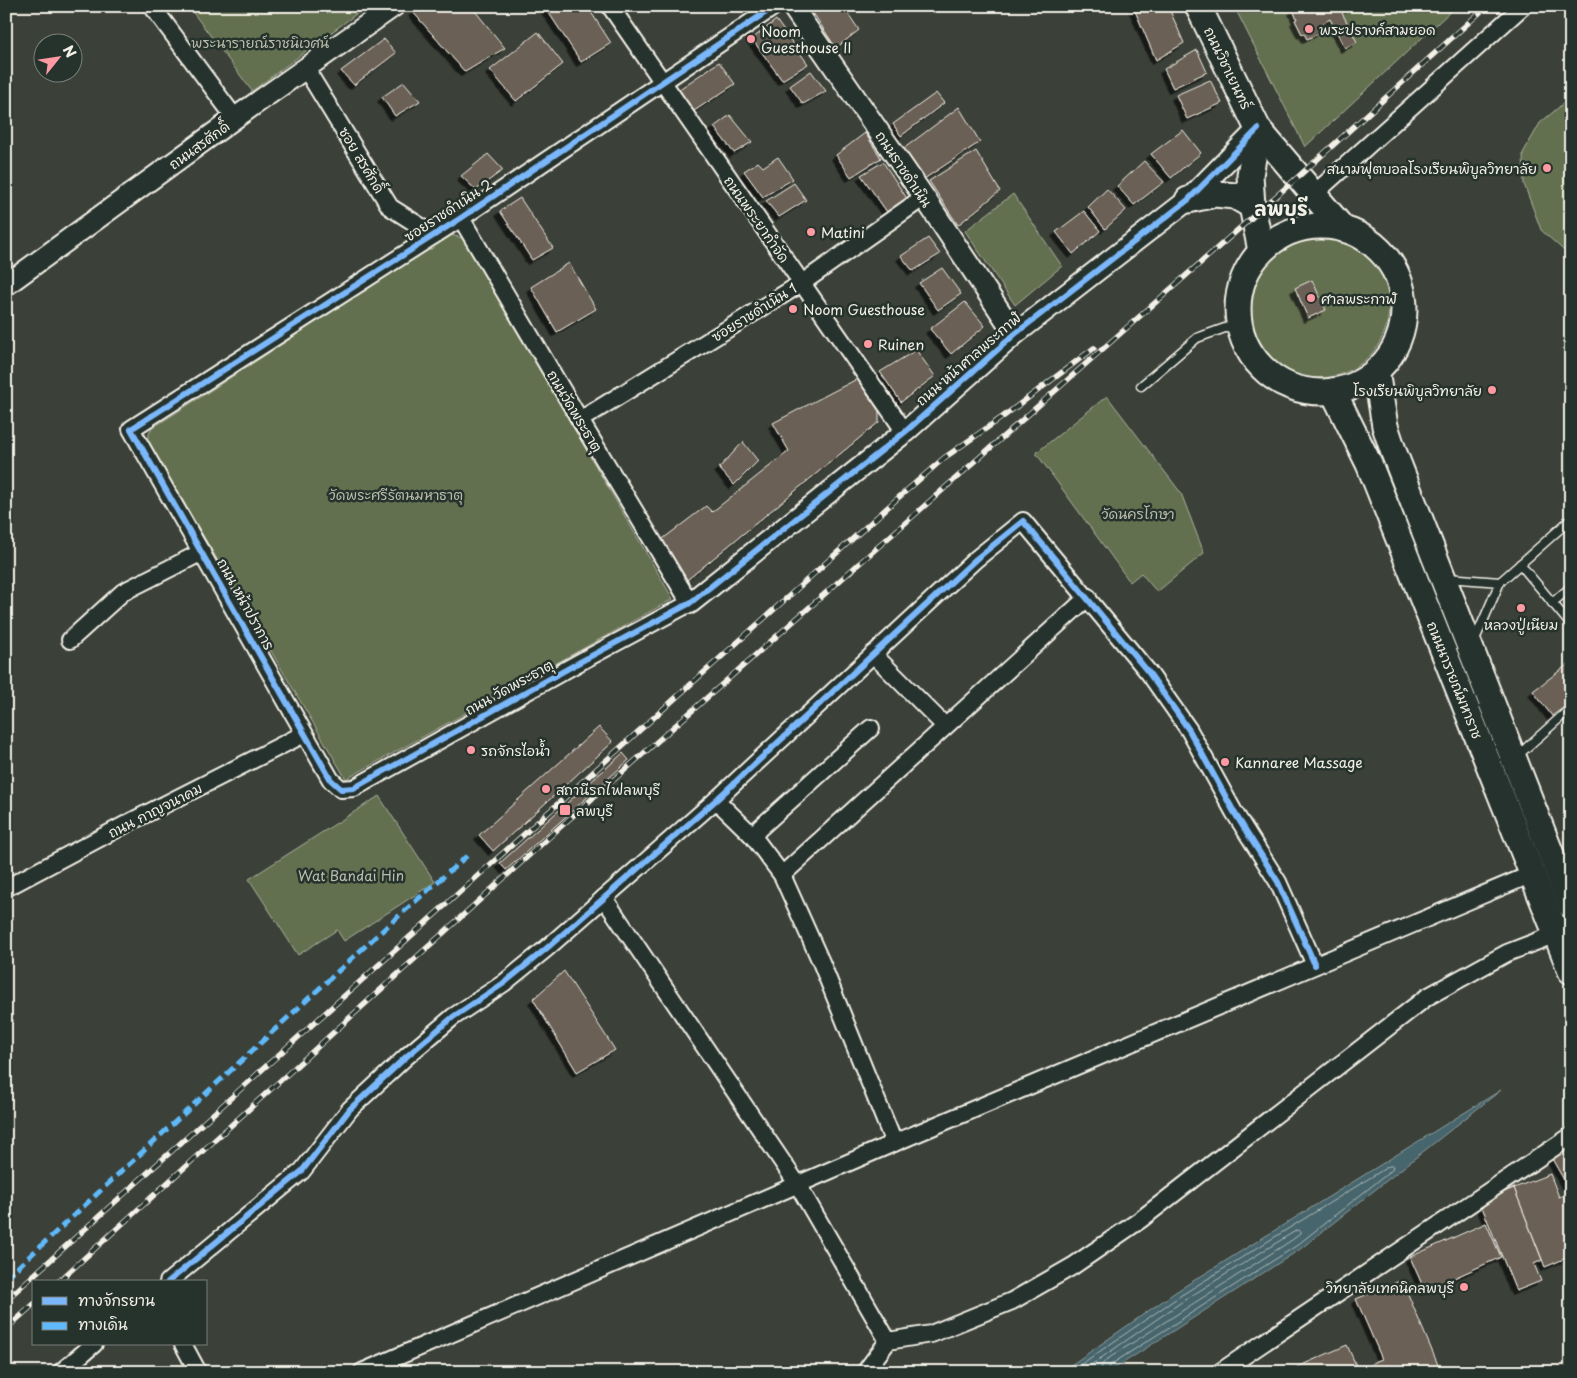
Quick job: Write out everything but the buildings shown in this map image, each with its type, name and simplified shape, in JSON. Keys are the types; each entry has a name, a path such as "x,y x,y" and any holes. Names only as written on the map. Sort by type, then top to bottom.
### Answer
{"main road":[{"name":"ถนนวิชาเยนทร์","path":"1198,6 1258,129 1343,229"},
{"path":"1258,129 1250,175 1252,206 1261,251"},
{"path":"1188,200 1215,194 1236,196 1252,206"},
{"path":"1321,226 1343,229 1363,238 1380,252 1394,270 1402,290 1404,312 1400,334 1391,354 1376,371 1364,381 1349,388 1312,392 1291,386 1272,376 1257,362 1245,344 1239,323 1238,303 1241,284 1249,266 1261,251 1278,237 1299,228 1321,226"},
{"name":"ถนนนารายณ์มหาราช","path":"1376,371 1385,426 1571,906"},
{"name":"ถนนนารายณ์มหาราช","path":"1333,391 1369,464 1571,971"}],"street":[{"path":"152,6 235,118"},
{"name":"ถนนสรศักดิ์","path":"6,285 235,118 394,6"},
{"name":"ถนนพระยากำจัด","path":"610,6 905,432"},
{"name":"ซอยราชดำเนิน 2","path":"131,429 461,218 775,6"},
{"name":"ถนนราชดำเนิน","path":"792,6 924,197 1015,334"},
{"path":"1314,194 1523,6"},
{"name":"ซอย สรศักดิ์","path":"306,69 390,207 434,235"},
{"name":"ถนน หน้าศาลพระกาฬ","path":"690,603 905,432 1015,334 1188,200 1258,129"},
{"name":"ซอยราชดำเนิน 1","path":"580,420 802,283 924,197"},
{"name":"ถนนวัดพระธาตุ","path":"461,218 690,603"},
{"name":"ถนน หน้าปราการ","path":"131,429 304,734 331,780 341,789"},
{"path":"170,1280 302,1170 350,1109 414,1051 453,1017 504,983 604,898 716,800 976,559 1024,521 1149,673 1189,730 1234,812 1278,882 1315,965"},
{"path":"70,640 123,592 202,552"},
{"path":"782,875 1088,597"},
{"name":"ถนน วัดพระธาตุ","path":"341,789 354,788 690,603"},
{"path":"873,654 945,726"},
{"path":"752,836 872,728"},
{"name":"ถนน กาญจนาคม","path":"6,888 132,821 304,734"},
{"path":"716,800 752,836 782,875 820,962 894,1143"},
{"path":"362,1372 894,1143 1532,874"},
{"path":"604,898 798,1185 888,1341"},
{"path":"865,1372 888,1341 931,1334 1012,1301 1073,1266 1140,1220 1427,997 1507,953 1556,934"},
{"path":"1220,1372 1571,1136"},
{"path":"61,1372 92,1346"},
{"path":"184,1346 198,1372"}],"lane":[{"path":"1141,386 1197,338 1239,323"},
{"path":"1471,649 1500,582 1571,519"},
{"path":"1520,564 1571,625"},
{"path":"1443,577 1500,582"},
{"path":"1552,603 1571,587"},
{"path":"1514,758 1571,708"}],"green space":[{"name":"พระนารายณ์ราชนิเวศน์","path":"188,6 367,6 252,91"},
{"path":"1234,6 1452,6 1453,9 1305,147"},
{"name":"สนามฟุตบอลโรงเรียนพิบูลวิทยาลัย","path":"1571,97 1571,257 1541,230 1524,184 1523,153 1540,123"},
{"path":"1013,194 1062,266 1015,305 965,231"},
{"name":"วัดพระศรีรัตนมหาธาตุ","path":"451,235 463,238 673,599 346,779 147,440 151,429"},
{"path":"1318,236 1332,237 1345,241 1368,257 1384,280 1388,293 1388,321 1384,334 1368,357 1345,373 1332,377 1318,378 1304,377 1291,373 1268,357 1252,334 1248,321 1247,307 1248,293 1252,280 1268,257 1291,241 1304,237"},
{"name":"วัดนครโกษา","path":"1107,396 1181,493 1204,553 1157,592 1141,573 1130,582 1036,453"},
{"name":"Wat Bandai Hin","path":"379,796 435,882 344,941 337,930 298,955 249,879"}],"water":[{"path":"1501,1090 1299,1250 1109,1372 1061,1372 1177,1291"}],"railway":[{"path":"60,1280 568,820 1299,176 1487,6"},
{"path":"6,1300 898,498 944,458 1004,416 1094,348"},
{"path":"6,1329 32,1306"}],"marked path":[{"path":"6,1278 374,938 469,854"}],"cycle path":[{"path":"775,6 461,218 131,429 331,780 341,789 354,788 690,603 905,432 1015,334 1188,200 1258,129"},
{"path":"170,1280 302,1171 350,1109 407,1056 453,1017 504,983 547,948 716,800 976,559 1023,521 1149,673 1189,730 1234,812 1278,882 1315,965"}],"place":[{"name":"พระปรางค์สามยอด","path":"1309,29"},
{"name":"Noom Guesthouse II","path":"751,39"},
{"name":"สนามฟุตบอลโรงเรียนพิบูลวิทยาลัย","path":"1547,168"},
{"name":"Matini","path":"811,232"},
{"name":"ศาลพระกาฬ","path":"1311,298"},
{"name":"Noom Guesthouse","path":"793,309"},
{"name":"Ruinen","path":"868,344"},
{"name":"โรงเรียนพิบูลวิทยาลัย","path":"1492,390"},
{"name":"หลวงปู่เนียม","path":"1521,608"},
{"name":"รถจักรไอน้ำ","path":"471,750"},
{"name":"Kannaree Massage","path":"1225,762"},
{"name":"สถานีรถไฟลพบุรี","path":"546,789"},
{"name":"ลพบุรี","path":"565,810"},
{"name":"วิทยาลัยเทคนิคลพบุรี","path":"1464,1287"}],"district":[{"name":"ลพบุรี","path":"1281,208"}]}
